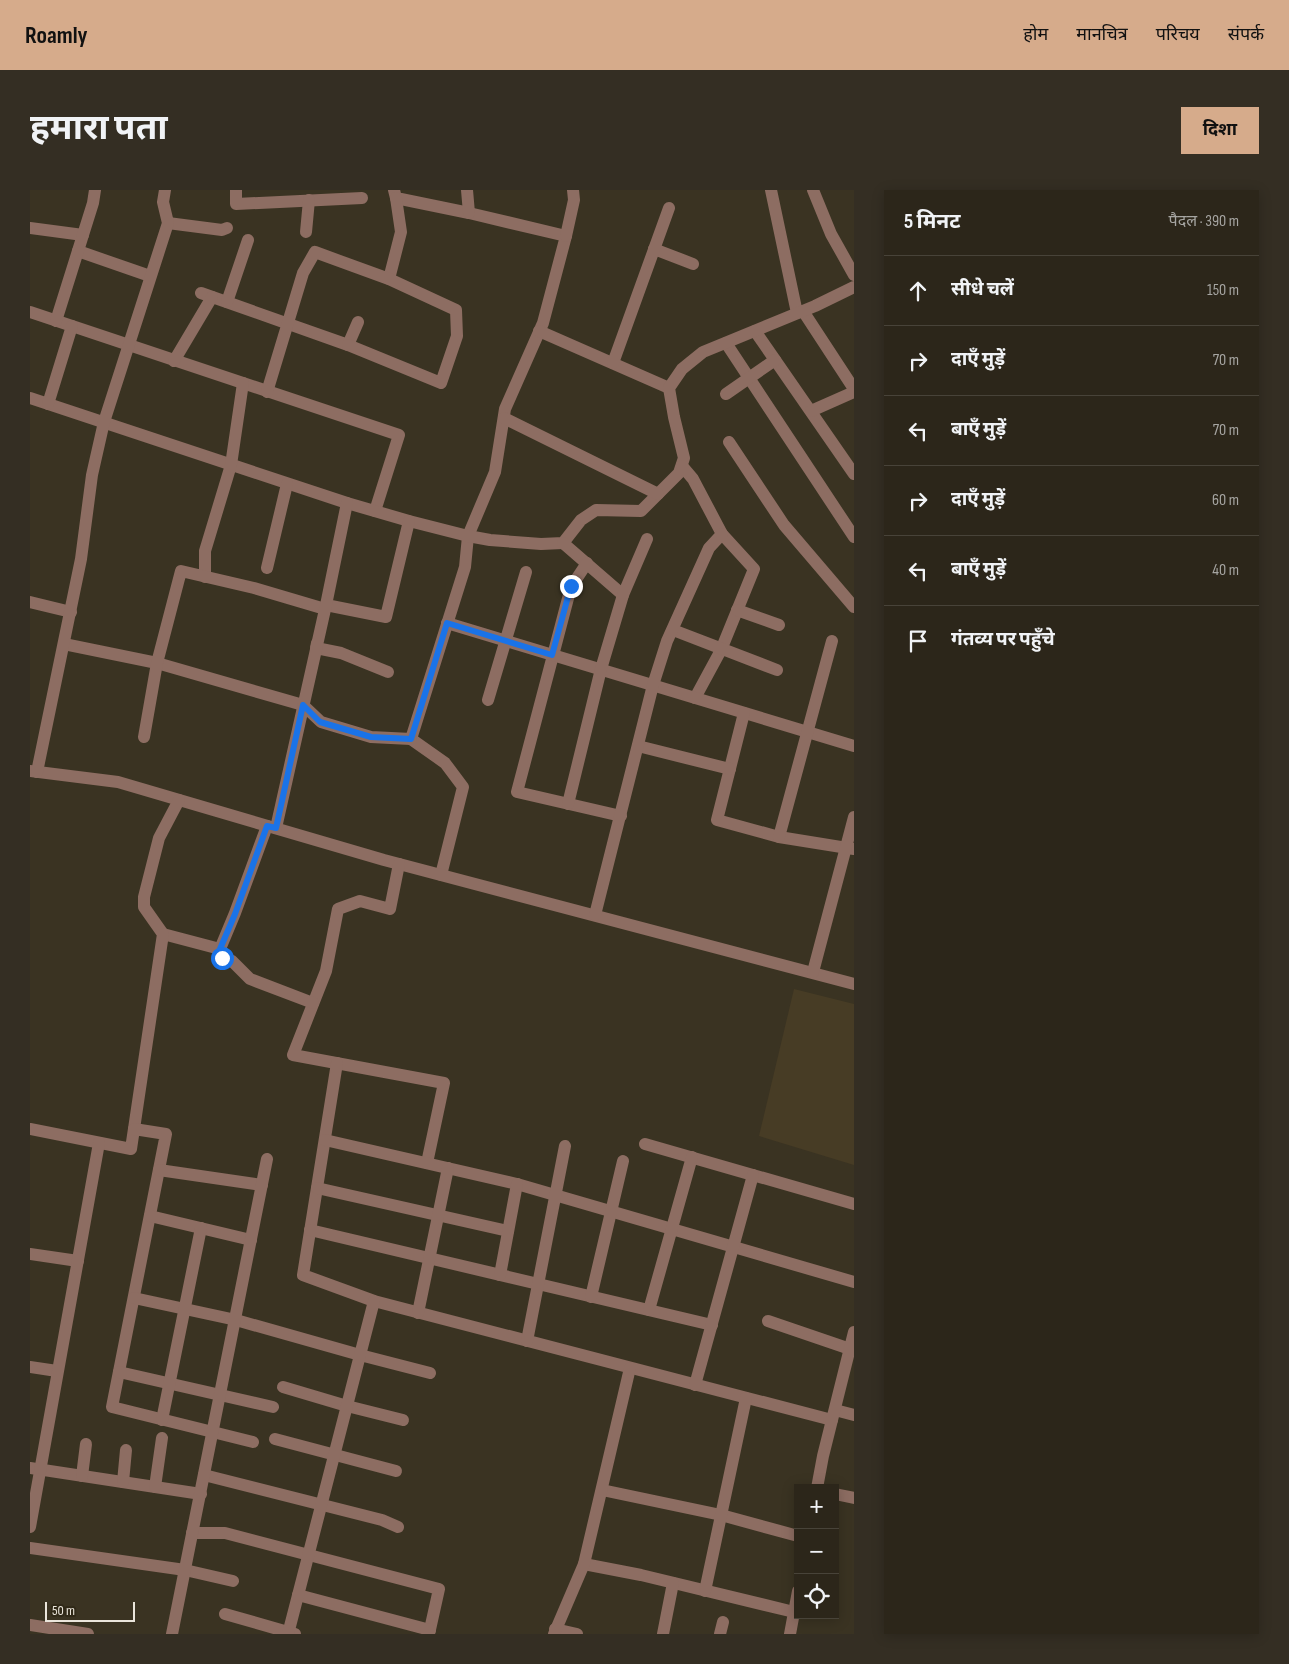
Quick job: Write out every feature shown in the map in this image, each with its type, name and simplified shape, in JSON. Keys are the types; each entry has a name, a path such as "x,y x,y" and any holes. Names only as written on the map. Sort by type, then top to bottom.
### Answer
{"street":[{"path":"56,321 93,203 95,190"},
{"path":"165,190 163,202 168,223 104,422 92,474 81,560 64,644 34,771 118,782 400,864 854,984"},
{"path":"236,190 236,204 362,198"},
{"path":"467,190 469,212"},
{"path":"411,739 465,567 468,536 495,472 505,409 539,331 566,236 574,200 573,190"},
{"path":"771,190 800,312 854,390 810,411"},
{"path":"813,190 830,234 854,275"},
{"path":"389,279 401,232 395,194 566,236"},
{"path":"306,232 309,200"},
{"path":"612,364 669,208"},
{"path":"168,223 222,230 227,228"},
{"path":"30,228 83,235"},
{"path":"227,302 248,240"},
{"path":"654,249 693,264"},
{"path":"78,251 150,276"},
{"path":"174,361 206,295 227,302 288,324 348,345 441,383 457,336 456,310 389,279 315,252 303,273 288,324 268,392"},
{"path":"563,543 581,520 596,510 641,511 679,473 684,458 674,417 670,388 682,369 703,352 800,312 854,287"},
{"path":"30,312 399,435 374,511"},
{"path":"348,345 358,322"},
{"path":"48,404 72,326"},
{"path":"539,331 670,388"},
{"path":"754,331 854,474"},
{"path":"726,343 854,537"},
{"path":"726,394 775,360"},
{"path":"204,576 205,551 231,465 243,384"},
{"path":"30,398 287,484 409,521 490,540 541,544 563,543 623,595"},
{"path":"504,418 658,494"},
{"path":"729,442 784,524 854,607"},
{"path":"682,466 693,479 722,534 754,569 721,650 695,698"},
{"path":"267,568 287,484"},
{"path":"313,1003 250,979 232,961 222,958 220,949 271,827 303,705 346,503"},
{"path":"144,738 157,663 180,571 325,607 386,616 409,521"},
{"path":"595,915 653,685 673,630 709,548 722,534"},
{"path":"568,804 601,670 623,595 647,539"},
{"path":"587,563 571,586 517,792 620,816"},
{"path":"488,700 526,572"},
{"path":"30,602 70,612"},
{"path":"737,610 779,625"},
{"path":"447,623 854,746"},
{"path":"673,630 777,670"},
{"path":"779,837 832,641"},
{"path":"317,643 316,648 341,653 388,672"},
{"path":"64,644 157,663 303,705 320,722 371,737 411,739 445,763 463,787 441,875"},
{"path":"744,713 717,820 779,837 850,848"},
{"path":"638,746 730,769"},
{"path":"179,800 159,838 144,897 144,907 164,934 220,949"},
{"path":"813,972 850,848 854,817"},
{"path":"400,864 390,909 360,902 338,909 326,971 293,1054 444,1083 428,1163"},
{"path":"30,1129 131,1149 164,934"},
{"path":"337,1063 304,1275 374,1301 746,1398 833,1415 854,1415"},
{"path":"134,1129 166,1134 112,1408 253,1442"},
{"path":"325,1140 517,1184 854,1282"},
{"path":"30,1527 35,1469 57,1371 99,1143"},
{"path":"646,1144 854,1204"},
{"path":"527,1341 565,1146"},
{"path":"649,1310 692,1157"},
{"path":"172,1634 267,1159"},
{"path":"591,1296 623,1161"},
{"path":"418,1313 448,1168"},
{"path":"159,1170 262,1185"},
{"path":"695,1385 752,1175"},
{"path":"500,1275 517,1184"},
{"path":"317,1188 508,1231"},
{"path":"150,1216 251,1240"},
{"path":"162,1420 201,1228"},
{"path":"310,1230 712,1325"},
{"path":"30,1254 78,1260"},
{"path":"134,1298 236,1320 430,1373"},
{"path":"225,1614 290,1633 321,1504 374,1301"},
{"path":"768,1321 850,1349"},
{"path":"818,1484 854,1332"},
{"path":"30,1367 57,1371"},
{"path":"578,1634 555,1632 584,1564 630,1368"},
{"path":"119,1372 273,1408"},
{"path":"283,1387 403,1420"},
{"path":"705,1591 746,1398"},
{"path":"155,1487 162,1438"},
{"path":"275,1439 396,1471"},
{"path":"82,1476 86,1444"},
{"path":"123,1482 126,1450"},
{"path":"35,1469 200,1494"},
{"path":"204,1475 382,1520 398,1527"},
{"path":"602,1490 721,1514 794,1535"},
{"path":"839,1495 854,1498"},
{"path":"192,1533 225,1533 440,1589 430,1632 298,1595"},
{"path":"30,1548 185,1570 234,1581"},
{"path":"584,1564 794,1612 791,1634"},
{"path":"663,1634 673,1583"},
{"path":"30,1625 88,1634"}],"shaded area":[{"path":"794,989 854,1004 854,1165 759,1136"}],"route":[{"path":"222,958 220,949 235,914 267,826 276,828 303,705 320,722 371,737 411,739 447,623 552,655 571,586"}]}
